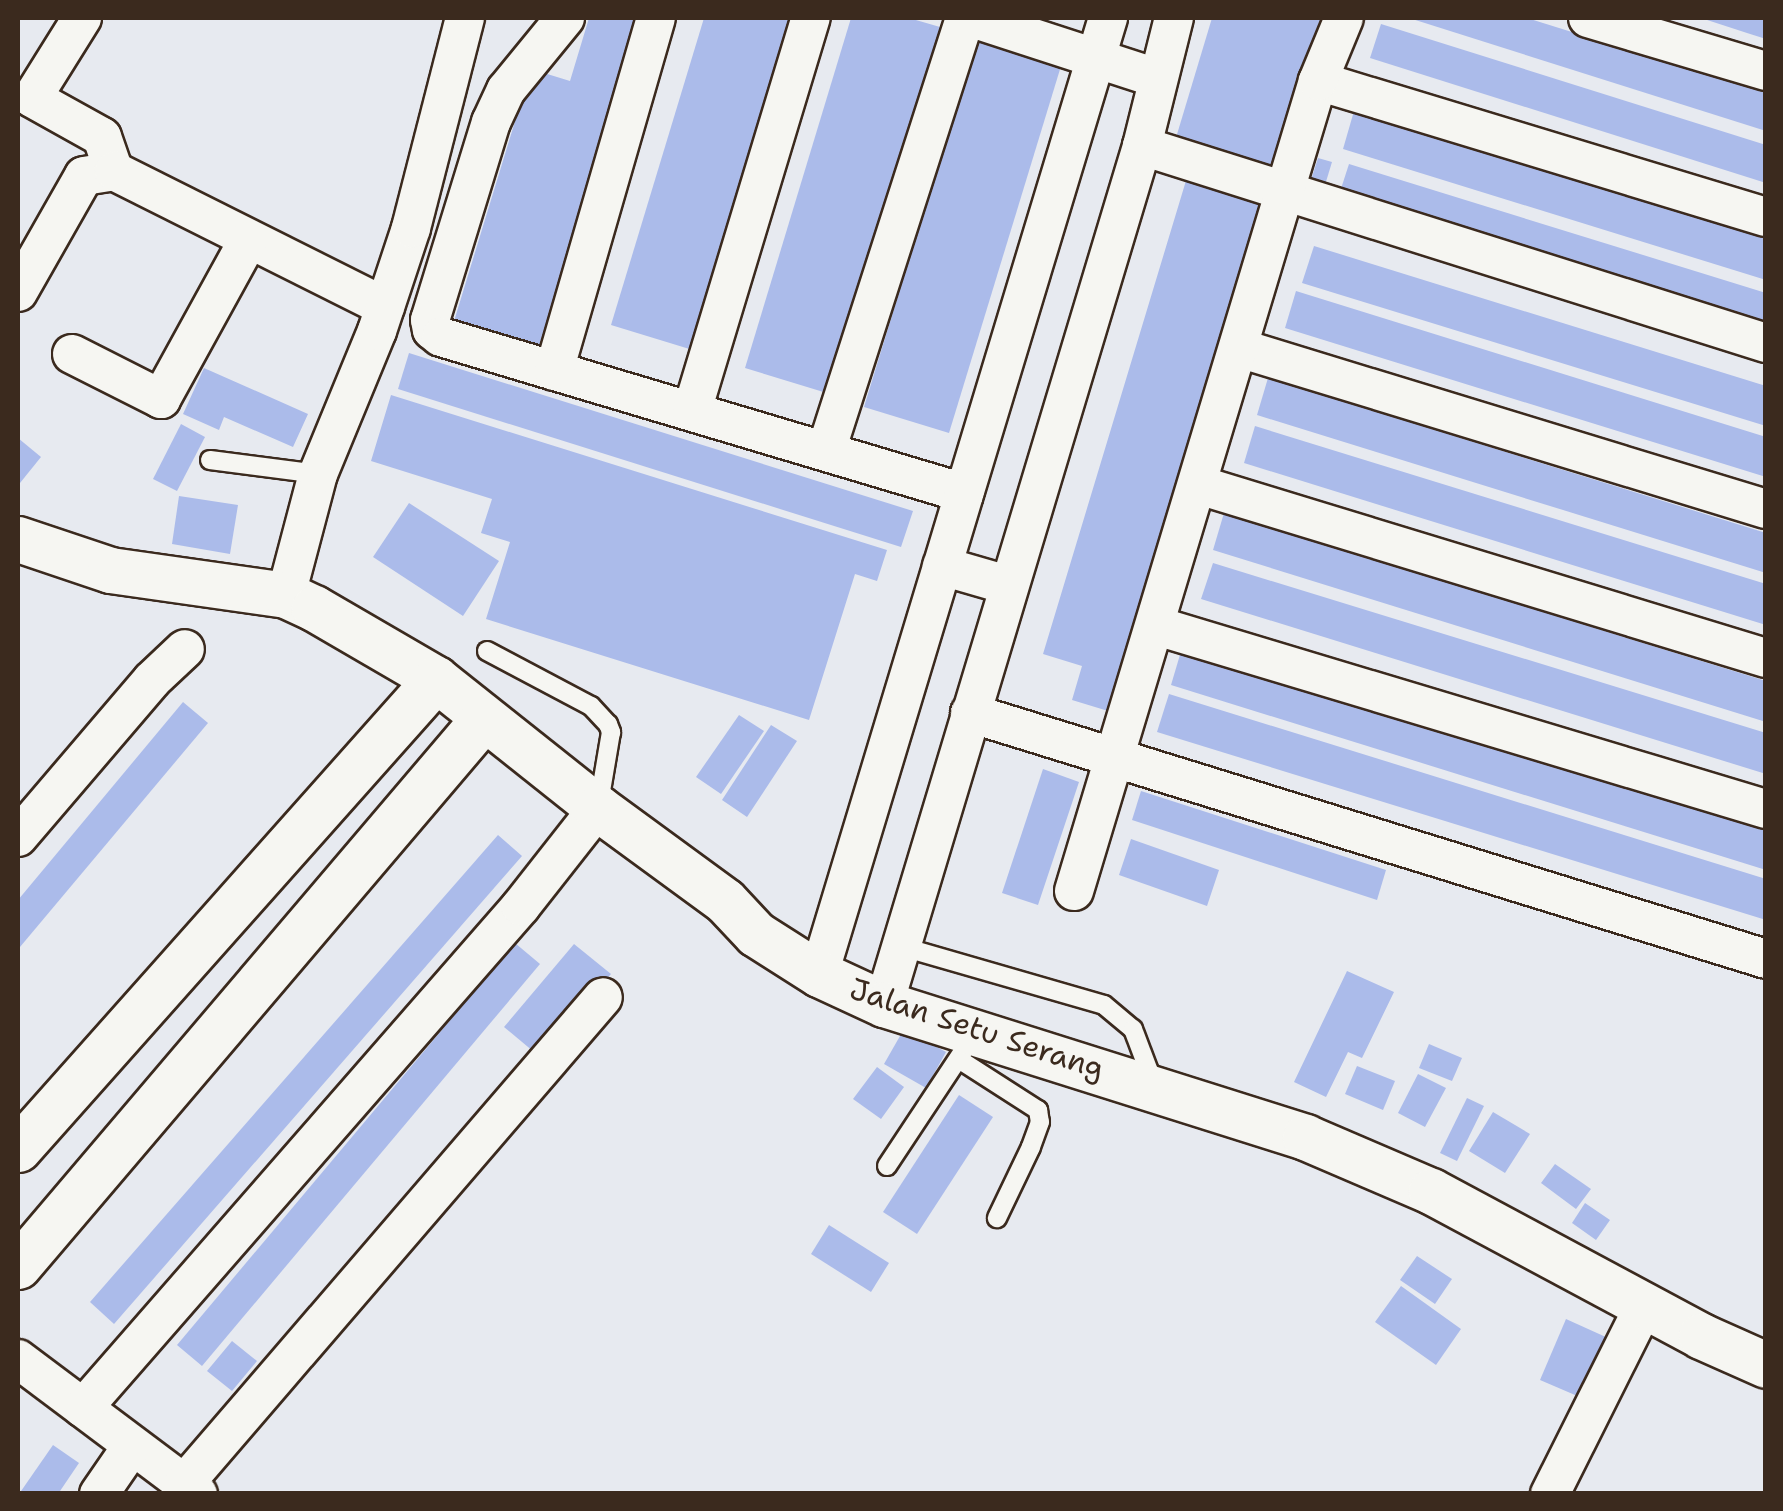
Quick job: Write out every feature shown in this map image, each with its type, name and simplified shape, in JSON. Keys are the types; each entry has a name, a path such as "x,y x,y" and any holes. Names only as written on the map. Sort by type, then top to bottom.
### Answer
{"street":[{"path":"82,18 32,98 102,137 114,170"},
{"path":"286,595 318,474 385,307 411,228 465,18"},
{"path":"565,18 506,90 491,122 430,320 432,330 442,337 964,492"},
{"path":"554,371 656,18"},
{"path":"692,412 812,18"},
{"path":"826,451 968,18 1157,78"},
{"path":"819,974 1108,18"},
{"path":"884,1004 1142,146 1174,18"},
{"path":"1074,891 1117,760 1318,80 1344,18"},
{"path":"1588,18 1766,72"},
{"path":"1318,80 1766,217"},
{"path":"1142,146 1766,343"},
{"path":"18,292 84,176 114,170 385,307"},
{"path":"72,354 161,399 248,240"},
{"path":"1239,348 1766,509"},
{"path":"1199,486 1766,658"},
{"name":"Jalan Setu Serang","path":"18,539 110,570 286,595 344,623 436,679 598,808 725,901 756,934 819,974 965,1046 1155,1087 1305,1137 1431,1191 1644,1306 1766,1365"},
{"path":"942,566 1008,585"},
{"path":"1157,626 1766,809"},
{"path":"18,837 152,680 185,649"},
{"path":"18,1149 436,679"},
{"path":"970,713 1766,959"},
{"path":"18,1266 484,718"},
{"path":"83,1408 521,906 598,808"},
{"path":"18,1359 191,1489 604,997"},
{"path":"1550,1494 1644,1306"},
{"path":"99,1494 132,1446"}],"lane":[{"path":"210,460 318,474"},
{"path":"486,652 590,706 608,724 598,808"},
{"path":"902,947 1104,1005 1133,1029 1155,1087"},
{"path":"887,1166 965,1046 1038,1110 1035,1135 997,1218"}],"building":[{"path":"589,18 639,19 536,356 451,331 531,69 570,81"},
{"path":"704,18 797,18 696,351 611,325"},
{"path":"851,18 909,18 940,27 830,394 745,368"},
{"path":"1212,18 1322,18 1276,171 1175,141"},
{"path":"1409,18 1527,18 1732,82 1766,93 1766,131"},
{"path":"1701,18 1766,18 1766,39 1747,33"},
{"path":"1381,24 1766,145 1766,183 1370,58"},
{"path":"976,41 1061,66 949,433 864,407"},
{"path":"1354,111 1766,239 1766,280 1343,149"},
{"path":"1318,158 1332,162 1325,185 1311,180"},
{"path":"1349,164 1766,293 1766,333 1337,201"},
{"path":"1188,174 1273,200 1118,714 1072,700 1082,666 1043,654"},
{"path":"1314,246 1766,386 1766,426 1302,283"},
{"path":"1296,291 1766,437 1766,477 1285,328"},
{"path":"409,353 913,511 901,547 398,389"},
{"path":"204,368 308,414 293,447 224,417 219,430 183,414"},
{"path":"1268,378 1766,533 1766,573 1257,415"},
{"path":"391,395 887,550 877,581 855,574 809,720 486,619 510,542 481,533 492,499 371,461"},
{"path":"181,424 205,437 177,491 153,479"},
{"path":"1255,426 1766,584 1766,625 1244,463"},
{"path":"18,438 41,457 20,483 18,481"},
{"path":"179,496 238,505 230,554 172,544"},
{"path":"409,503 499,561 463,616 373,557"},
{"path":"1224,513 1766,681 1766,722 1213,550"},
{"path":"1213,563 1766,733 1766,774 1201,599"},
{"path":"1182,648 1766,829 1766,870 1171,685"},
{"path":"1169,694 1766,879 1766,920 1157,732"},
{"path":"183,702 208,723 20,947 18,900"},
{"path":"739,715 764,731 721,794 696,777"},
{"path":"771,725 797,741 747,817 722,800"},
{"path":"1043,769 1079,782 1038,905 1002,893"},
{"path":"1141,791 1386,870 1377,900 1132,820"},
{"path":"498,835 522,856 114,1324 90,1302"},
{"path":"1131,839 1219,870 1207,906 1119,875"},
{"path":"515,943 540,964 202,1366 177,1345"},
{"path":"574,944 611,974 540,1057 504,1027"},
{"path":"1347,971 1394,992 1362,1058 1348,1052 1326,1097 1294,1082"},
{"path":"904,1029 946,1052 926,1088 884,1064"},
{"path":"1429,1044 1462,1058 1452,1081 1419,1068"},
{"path":"1357,1066 1395,1081 1383,1110 1345,1094"},
{"path":"877,1067 904,1087 881,1119 853,1099"},
{"path":"1418,1074 1446,1088 1425,1127 1398,1113"},
{"path":"959,1095 993,1117 917,1234 883,1212"},
{"path":"1467,1098 1484,1106 1457,1161 1440,1153"},
{"path":"1493,1112 1530,1134 1505,1173 1469,1151"},
{"path":"1555,1164 1591,1189 1576,1209 1541,1183"},
{"path":"1585,1203 1610,1220 1596,1240 1572,1223"},
{"path":"829,1225 889,1263 871,1292 811,1254"},
{"path":"1417,1256 1452,1279 1435,1304 1400,1280"},
{"path":"1401,1286 1461,1329 1436,1365 1375,1322"},
{"path":"1566,1319 1608,1338 1582,1398 1540,1380"},
{"path":"232,1341 257,1361 232,1391 207,1371"},
{"path":"53,1445 79,1463 58,1494 19,1494"}]}
